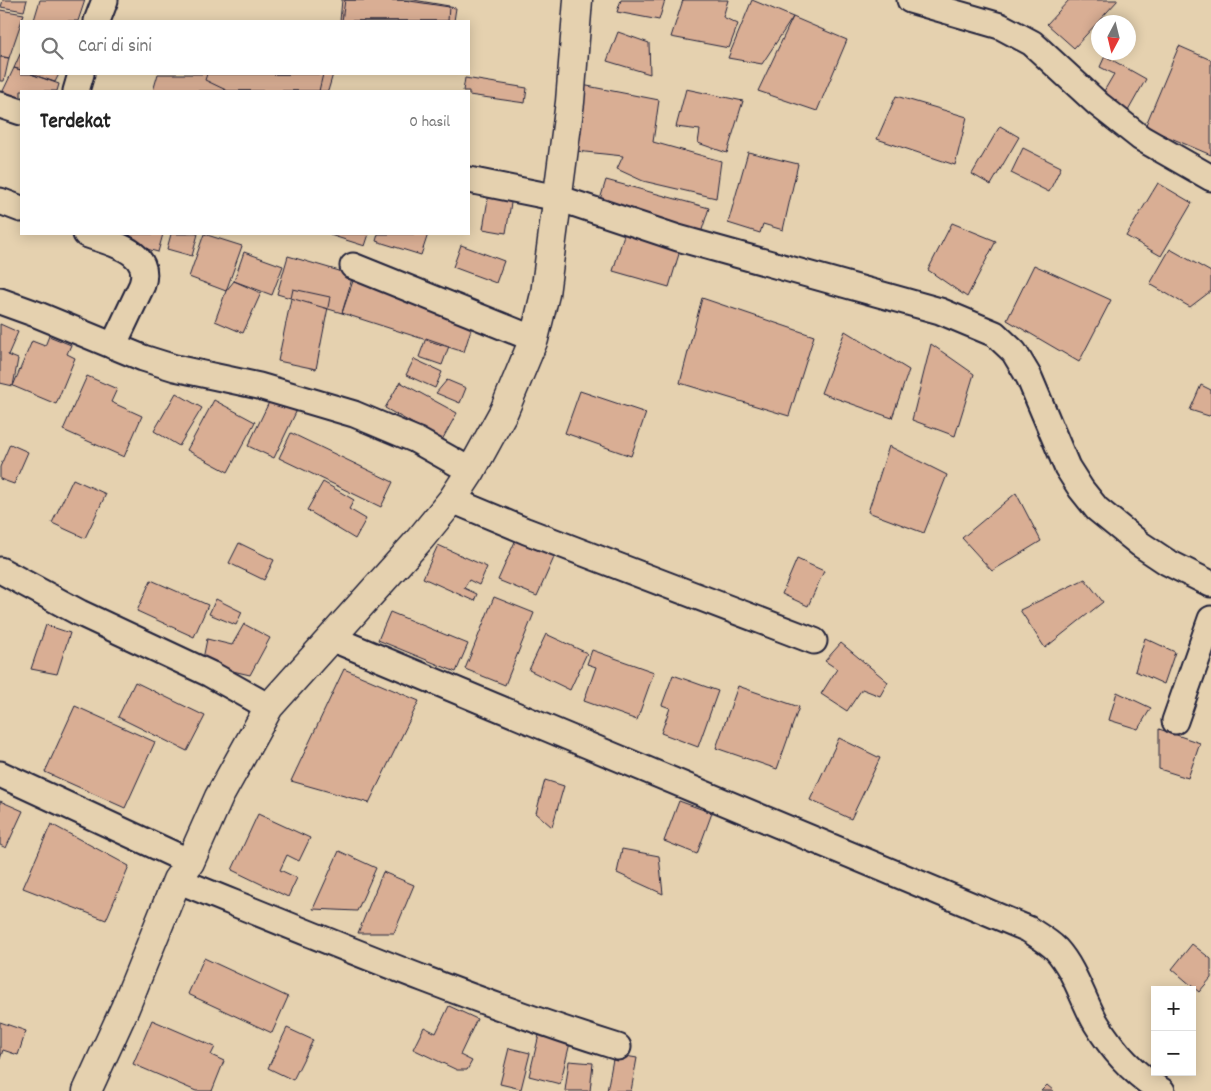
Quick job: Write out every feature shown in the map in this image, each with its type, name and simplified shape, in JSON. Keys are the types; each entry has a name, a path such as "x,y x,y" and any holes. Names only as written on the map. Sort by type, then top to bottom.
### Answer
{"highway":[{"path":"87,1091 126,1008 184,871 219,797 269,707 452,500 471,471 504,411 534,339 545,294 570,102 578,0"}],"street":[{"path":"97,20 105,0"},
{"path":"910,0 1000,26 1032,43 1098,104 1141,138 1211,178"},
{"path":"76,90 81,75"},
{"path":"0,105 20,112"},
{"path":"470,180 558,198 678,238 940,311 995,334 1004,340 1019,361 1028,377 1067,467 1097,509 1146,548 1167,562 1211,584"},
{"path":"0,201 20,209"},
{"path":"89,235 128,250 137,256 144,266 142,285 113,346"},
{"path":"353,266 534,339"},
{"path":"0,301 143,358 175,368 259,386 354,414 416,440 471,471"},
{"path":"452,500 526,531 814,641"},
{"path":"0,570 80,613 210,674 269,707"},
{"path":"1175,721 1211,619"},
{"path":"331,638 1028,929 1055,948 1067,964 1096,1022 1118,1055 1140,1077 1162,1091"},
{"path":"0,774 184,871 376,961 618,1047"}],"building":[{"path":"3,0 27,0 24,11 1,7"},
{"path":"40,0 85,0 78,20 34,20"},
{"path":"342,0 414,0 449,6 448,20 340,20"},
{"path":"345,0 403,0 456,8 454,20 342,20"},
{"path":"621,0 665,0 659,20 617,12"},
{"path":"683,0 728,0 723,17 738,24 729,48 671,37"},
{"path":"752,0 793,17 762,64 728,58"},
{"path":"1069,0 1118,0 1104,15 1091,15 1091,29 1074,48 1047,24"},
{"path":"0,10 24,14 22,20 20,20 20,26 9,58 0,56"},
{"path":"793,17 847,40 817,111 758,91"},
{"path":"618,32 649,43 650,74 607,61"},
{"path":"1179,46 1211,60 1211,155 1145,127"},
{"path":"20,54 20,70 14,68"},
{"path":"0,57 9,58 4,81 0,81"},
{"path":"1103,60 1112,60 1146,79 1124,118 1097,103 1114,74 1100,67"},
{"path":"14,68 20,70 20,75 34,75 59,84 57,90 20,90 20,98 2,93"},
{"path":"34,75 58,75 55,82"},
{"path":"158,75 333,75 328,90 153,90"},
{"path":"207,75 323,75 319,90 226,90 205,80"},
{"path":"465,78 527,88 525,103 470,95 470,90 463,90"},
{"path":"582,85 659,100 653,142 721,161 716,198 643,181 617,169 623,156 576,151"},
{"path":"686,89 743,101 727,153 698,143 700,130 676,127"},
{"path":"896,96 967,117 955,165 877,139"},
{"path":"1000,126 1019,137 991,185 972,174"},
{"path":"1023,148 1061,167 1049,192 1011,173"},
{"path":"748,152 798,164 783,230 763,224 760,233 728,223"},
{"path":"606,180 709,208 701,233 599,203"},
{"path":"1158,183 1192,203 1161,256 1126,236"},
{"path":"489,193 512,197 506,233 483,229"},
{"path":"952,223 996,241 967,297 928,270"},
{"path":"626,228 682,244 669,287 613,271"},
{"path":"130,235 163,235 158,252 128,244"},
{"path":"171,235 198,235 192,256 167,249"},
{"path":"204,235 242,246 226,291 189,277"},
{"path":"330,235 369,235 365,246"},
{"path":"378,235 428,235 421,255 376,241"},
{"path":"461,245 504,261 496,283 453,267"},
{"path":"1170,249 1211,272 1211,291 1190,307 1150,284"},
{"path":"244,252 283,266 272,295 234,281"},
{"path":"288,256 353,275 342,313 277,294"},
{"path":"1034,265 1111,300 1079,362 1007,320"},
{"path":"354,278 475,316 464,352 342,313"},
{"path":"234,281 261,293 243,333 215,321 226,291"},
{"path":"293,289 330,297 316,369 278,361"},
{"path":"702,298 814,336 789,416 680,383"},
{"path":"0,324 18,332 8,355 18,359 13,386 0,383"},
{"path":"845,331 909,370 892,418 821,393"},
{"path":"49,336 71,345 67,354 75,358 56,404 13,386 32,341 45,346"},
{"path":"426,338 449,346 442,365 419,357"},
{"path":"931,344 974,374 955,436 912,420"},
{"path":"414,359 442,372 435,388 406,375"},
{"path":"87,376 117,389 111,402 142,416 124,457 63,430"},
{"path":"447,380 466,388 460,403 436,393"},
{"path":"400,382 457,413 442,440 385,408"},
{"path":"1201,385 1211,390 1211,414 1209,416 1190,410"},
{"path":"580,391 646,413 631,456 565,433"},
{"path":"176,393 202,408 179,446 154,431"},
{"path":"271,398 297,410 274,458 248,446"},
{"path":"214,400 255,422 228,472 187,450"},
{"path":"291,433 393,482 381,507 279,458"},
{"path":"10,444 28,452 14,484 0,479 0,467"},
{"path":"889,446 947,475 924,533 868,512"},
{"path":"73,479 106,494 85,538 52,523"},
{"path":"323,482 354,500 349,509 366,519 355,539 307,510"},
{"path":"1016,493 1041,541 992,571 962,538"},
{"path":"517,537 556,553 537,596 498,580"},
{"path":"239,543 274,560 264,580 229,563"},
{"path":"438,545 487,567 479,585 469,580 464,588 477,594 474,601 423,578"},
{"path":"797,559 824,571 808,606 782,594"},
{"path":"1085,579 1103,602 1045,648 1020,610"},
{"path":"151,580 208,605 194,637 137,611"},
{"path":"494,597 534,613 505,685 465,669"},
{"path":"216,599 242,612 236,625 209,614"},
{"path":"390,612 468,644 456,672 378,640"},
{"path":"244,624 270,638 250,675 202,664 207,639 232,645"},
{"path":"46,625 70,633 57,674 31,669"},
{"path":"546,634 587,653 570,690 529,670"},
{"path":"1145,638 1175,652 1164,684 1135,671"},
{"path":"841,643 888,682 880,696 862,689 847,711 821,694 837,669 825,661"},
{"path":"592,650 654,672 637,720 584,701 596,667 587,664"},
{"path":"344,669 419,701 369,803 291,781"},
{"path":"673,675 718,691 698,747 661,733 670,708 662,705"},
{"path":"135,682 205,716 187,751 118,717"},
{"path":"738,686 799,707 777,769 716,748"},
{"path":"1117,692 1151,708 1138,729 1109,720"},
{"path":"75,706 155,742 125,808 45,772"},
{"path":"1159,729 1200,743 1188,778 1159,769"},
{"path":"839,738 880,758 851,819 810,800"},
{"path":"545,780 564,786 552,827 536,813"},
{"path":"0,801 23,811 6,848 0,845"},
{"path":"679,801 712,813 697,854 664,841"},
{"path":"258,814 310,838 299,861 287,855 280,870 297,878 288,897 232,870"},
{"path":"51,824 129,866 106,920 23,888"},
{"path":"622,849 659,856 663,894 617,873"},
{"path":"339,851 376,868 357,911 313,909"},
{"path":"383,872 414,885 394,933 358,933"},
{"path":"1192,944 1211,959 1211,978 1199,992 1196,989 1196,986 1192,986 1172,969"},
{"path":"204,958 288,997 272,1033 188,994"},
{"path":"449,1006 477,1019 460,1055 472,1061 467,1070 457,1070 413,1049 424,1027 436,1033"},
{"path":"152,1020 215,1047 211,1055 224,1061 212,1091 196,1091 133,1064"},
{"path":"0,1022 26,1031 18,1055 3,1050 0,1059"},
{"path":"287,1028 313,1040 293,1080 268,1068"},
{"path":"539,1035 570,1043 560,1084 529,1076"},
{"path":"509,1048 530,1053 521,1089 500,1084"},
{"path":"614,1054 637,1058 631,1091 607,1091"},
{"path":"569,1061 593,1063 590,1091 565,1091"},
{"path":"1047,1085 1054,1091 1041,1091"}]}
